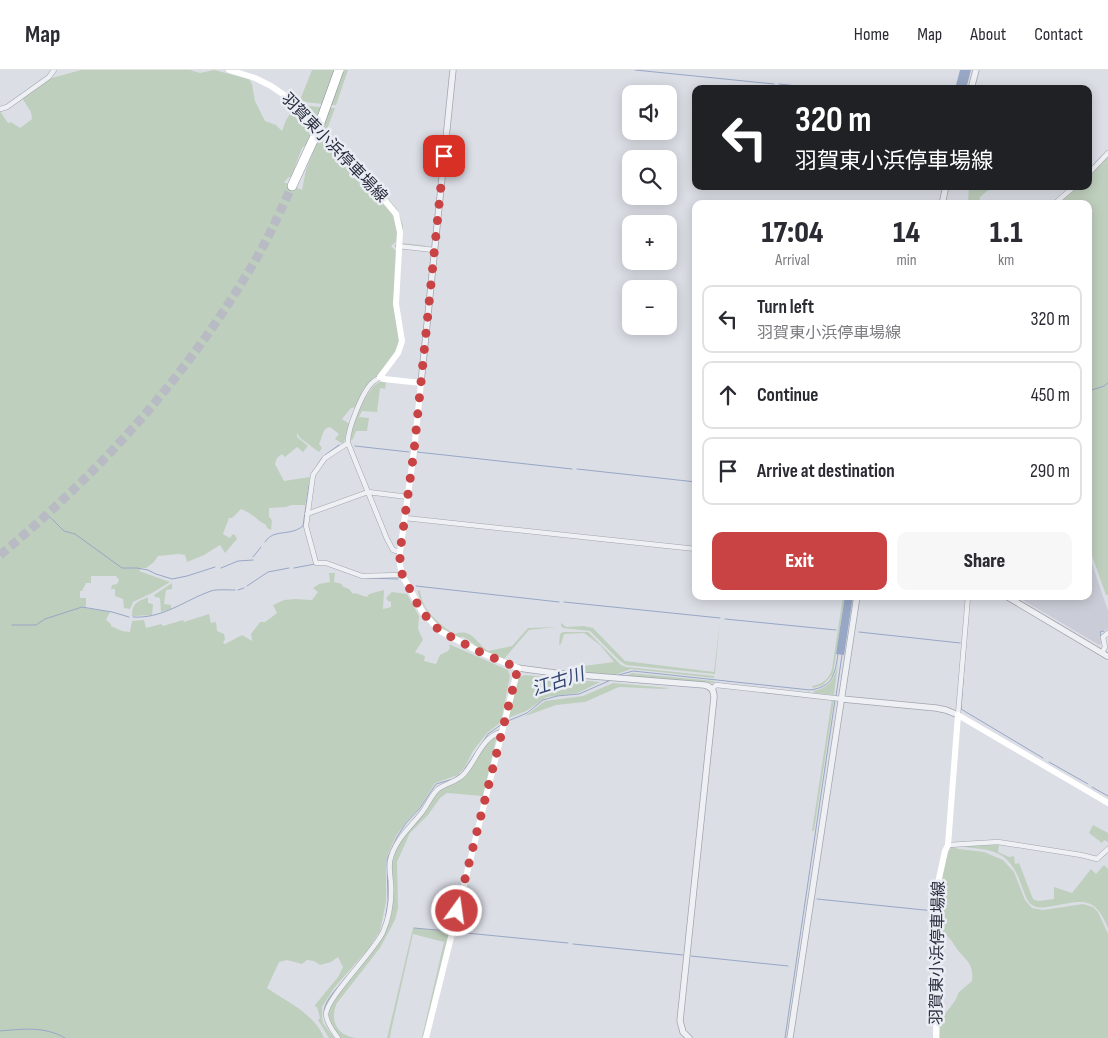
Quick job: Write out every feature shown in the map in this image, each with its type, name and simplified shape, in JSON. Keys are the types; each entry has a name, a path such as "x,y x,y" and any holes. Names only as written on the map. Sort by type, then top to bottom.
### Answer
{"highway":[{"path":"292,186 316,134 339,70"}],"main road":[{"name":"羽賀東小浜停車場線","path":"229,70 255,78 280,92 368,180 392,207 398,219 400,232 396,294 402,341 398,353 380,378"},
{"path":"380,378 384,380 421,383 400,552 402,575 423,613 440,631 482,653 518,668 503,722 426,1038"},
{"name":"羽賀東小浜停車場線","path":"936,1038 938,883 948,845 958,715"},
{"path":"958,715 1108,803"}],"street":[{"path":"0,109 6,107 49,77 54,70"},
{"path":"421,383 453,70"},
{"path":"972,85 976,70"},
{"path":"1092,169 1108,153"},
{"path":"1059,200 1070,190"},
{"path":"398,246 434,250"},
{"path":"380,378 373,382 364,396 349,432 348,443 391,545 396,551 400,552"},
{"path":"348,443 328,455 315,471 307,514 306,532 316,563 326,563 362,576 402,575"},
{"path":"307,514 368,492 408,497"},
{"path":"405,518 692,548"},
{"path":"790,1038 838,698 856,600"},
{"path":"712,689 716,685 936,708 958,715 968,600"},
{"path":"1013,600 1106,655"},
{"path":"1106,655 1103,637 1108,633"},
{"path":"518,668 540,672 704,685 712,689 714,697 680,1021 683,1032 689,1038"},
{"path":"338,1038 329,1026 326,1012 332,1000 373,949 384,931 391,900 390,862 398,840 409,825 425,809 437,790 463,775 489,738 501,732"},
{"path":"948,845 998,842 1081,855 1094,859 1098,859 1108,849"}],"shaded area":[{"path":"1092,564 1108,611 1108,629 1099,632 1102,643 1099,645 1023,600 1092,600"}],"green space":[{"path":"81,70 190,70 200,73 214,70 249,79 252,84 255,101 265,121 276,125 282,131 286,120 294,108 314,127 306,145 302,148 291,177 284,182 302,190 306,170 320,134 368,183 394,214 398,233 396,242 391,246 396,251 399,346 357,407 351,408 342,419 351,425 343,444 335,439 339,434 330,427 325,429 323,433 319,444 322,448 319,452 300,438 297,433 297,437 308,446 303,452 297,447 285,457 282,454 277,458 275,464 284,481 310,477 305,505 269,508 269,517 272,520 271,530 241,509 232,518 229,518 223,534 230,538 233,534 237,539 225,553 220,545 204,555 187,562 185,555 158,556 154,562 139,571 170,582 133,602 130,609 124,608 123,599 115,596 115,589 111,589 112,585 117,584 119,580 116,576 91,576 91,583 86,583 82,591 80,591 80,598 86,598 85,608 110,612 106,620 111,626 122,631 130,632 132,621 144,620 146,628 161,624 163,626 183,620 184,622 209,614 211,623 216,622 217,631 224,634 225,639 223,643 225,644 242,635 252,641 251,634 260,622 265,622 277,613 273,605 284,600 312,600 318,592 313,588 319,584 330,582 329,573 335,573 334,582 342,584 353,594 367,597 369,594 384,590 383,609 391,607 391,602 386,598 392,592 407,594 419,616 418,629 423,640 415,652 425,656 424,661 436,664 440,655 448,651 449,645 451,645 508,670 510,676 501,722 487,733 458,775 435,783 420,807 396,836 386,859 386,902 380,931 369,948 334,988 322,1007 323,1023 334,1038 329,1038 318,1020 320,1018 315,1005 338,977 343,967 338,957 331,962 320,965 314,961 307,960 302,964 287,960 279,962 267,988 307,1015 320,1030 324,1038 0,1038 0,111 8,123 11,122 20,128 32,119 31,112 22,98 48,79"},
{"path":"312,70 334,70 323,104 294,101 290,95 296,100 300,100"},
{"path":"343,70 348,70 336,105 331,105"},
{"path":"298,105 321,107 315,123"},
{"path":"330,108 335,108 326,132 370,177 397,209 403,225 402,243 430,246 401,244 401,224 396,210 358,166 322,129"},
{"path":"1108,156 1108,595 1106,595 1092,555 1092,200 1061,200 1072,190 1092,190 1092,172"},
{"path":"969,190 988,190 980,197 980,200 968,200"},
{"path":"380,382 386,382 385,389 380,388 377,412 362,411 359,417 369,418 367,431 356,431 353,439 350,441 352,427 360,408 370,391"},
{"path":"172,583 172,589 166,590 164,604 171,605 171,609 161,612 160,598 154,595"},
{"path":"420,590 427,610 442,626 454,634 469,634 488,651 512,646 528,628 557,627 529,630 504,659 477,647 463,637 450,635 444,631 432,618 422,603 418,591"},
{"path":"148,597 148,603 153,604 152,615 132,616 133,608 136,604"},
{"path":"842,600 844,600 833,674 823,685 813,688 812,686 819,684 829,676 832,669"},
{"path":"720,619 715,674 626,665 590,631 563,628 561,626 561,623 566,627 584,626 593,628 625,661 714,672"},
{"path":"563,632 588,632 621,665 626,667 714,676 714,678 631,669 612,676 573,672 572,668 576,667 614,662 600,645 584,633 564,634 559,645 560,634"},
{"path":"839,655 834,695 814,693 813,691 825,686 833,678"},
{"path":"632,673 714,681 714,683 623,677"},
{"path":"525,675 600,682 578,693 547,697 526,711 508,718 517,678"},
{"path":"613,683 670,688 619,687 585,702 556,705 506,723 525,716 545,701 583,696"},
{"path":"832,699 834,700 814,831 812,831"},
{"path":"497,735 483,796 447,793 440,798 428,815 410,833 397,862 398,908 395,920 380,948 337,1003 335,1009 334,1021 336,1026 349,1037 356,1038 340,1038 333,1030 327,1016 332,1001 356,971 388,921 391,862 400,841 438,790 459,780 489,739"},
{"path":"1093,825 1108,833 1108,842 1104,840 1102,843 1089,833"},
{"path":"999,845 998,852 1009,857 1014,856 1015,864 1019,863 1033,899 1038,901 1054,899 1054,887 1072,893 1091,869 1096,874 1104,865 1108,869 1108,928 1098,910 1093,905 1087,903 1080,902 1044,908 1034,906 1026,898 1013,867 1007,860 999,854 990,851 961,846"},
{"path":"949,848 984,852 1003,860 1014,872 1025,900 1032,908 1043,910 1083,904 1093,907 1098,912 1108,934 1108,1038 940,1038 940,1020 955,1001 959,992 972,981 971,966 941,930 939,883"},
{"path":"413,928 449,932 423,1037 444,942 413,934 390,1038 387,1038"}],"water":[{"path":"960,70 971,70 967,85 956,85"},
{"path":"844,600 852,600 844,655 836,654"}],"waterway":[{"path":"635,70 774,84"},
{"path":"779,84 788,85"},
{"path":"1092,390 1108,383"},
{"path":"325,455 339,445"},
{"path":"355,446 409,452"},
{"path":"417,452 572,469"},
{"path":"314,470 322,458"},
{"path":"577,469 692,482"},
{"path":"265,542 273,535 292,531 303,526 309,485"},
{"path":"46,513 64,531 75,534 122,568 148,570 172,579 215,567"},
{"path":"253,557 261,547"},
{"path":"221,568 238,561 253,560"},
{"path":"294,568 315,564"},
{"path":"247,586 268,572 289,568"},
{"path":"367,578 398,579"},
{"path":"416,586 559,602"},
{"path":"238,590 244,588"},
{"path":"133,617 144,617 164,612 211,591 235,590"},
{"path":"564,602 720,618"},
{"path":"12,625 36,625 45,619 82,607 129,617"},
{"path":"725,619 836,630"},
{"path":"1101,637 1100,632 1104,631"},
{"path":"859,632 960,643"},
{"path":"965,653 961,709 1043,758"},
{"name":"江古川","path":"619,675 633,671 810,690 828,683 836,668 838,654"},
{"path":"836,696 842,655"},
{"name":"江古川","path":"508,721 527,713 543,700 557,696 579,694 611,680"},
{"path":"785,1038 835,700"},
{"name":"江古川","path":"385,921 388,902 387,859 397,837 436,784 453,779 462,773 488,734 502,724"},
{"path":"1049,762 1088,784"},
{"path":"1092,787 1108,796"},
{"path":"817,899 934,911"},
{"path":"414,928 448,931"},
{"path":"456,932 568,943"},
{"path":"573,944 683,955"},
{"path":"691,956 788,966"},
{"name":"江古川","path":"335,1037 328,1027 324,1011 329,998 347,976"},
{"path":"0,1031 41,1030 65,1038"}],"tunnel":[{"path":"0,555 70,493 136,425 166,389 222,314 254,263 292,186"}],"route":[{"path":"444,156 414,451 400,552 400,570 418,605 440,631 448,637 518,668 457,911"}]}
